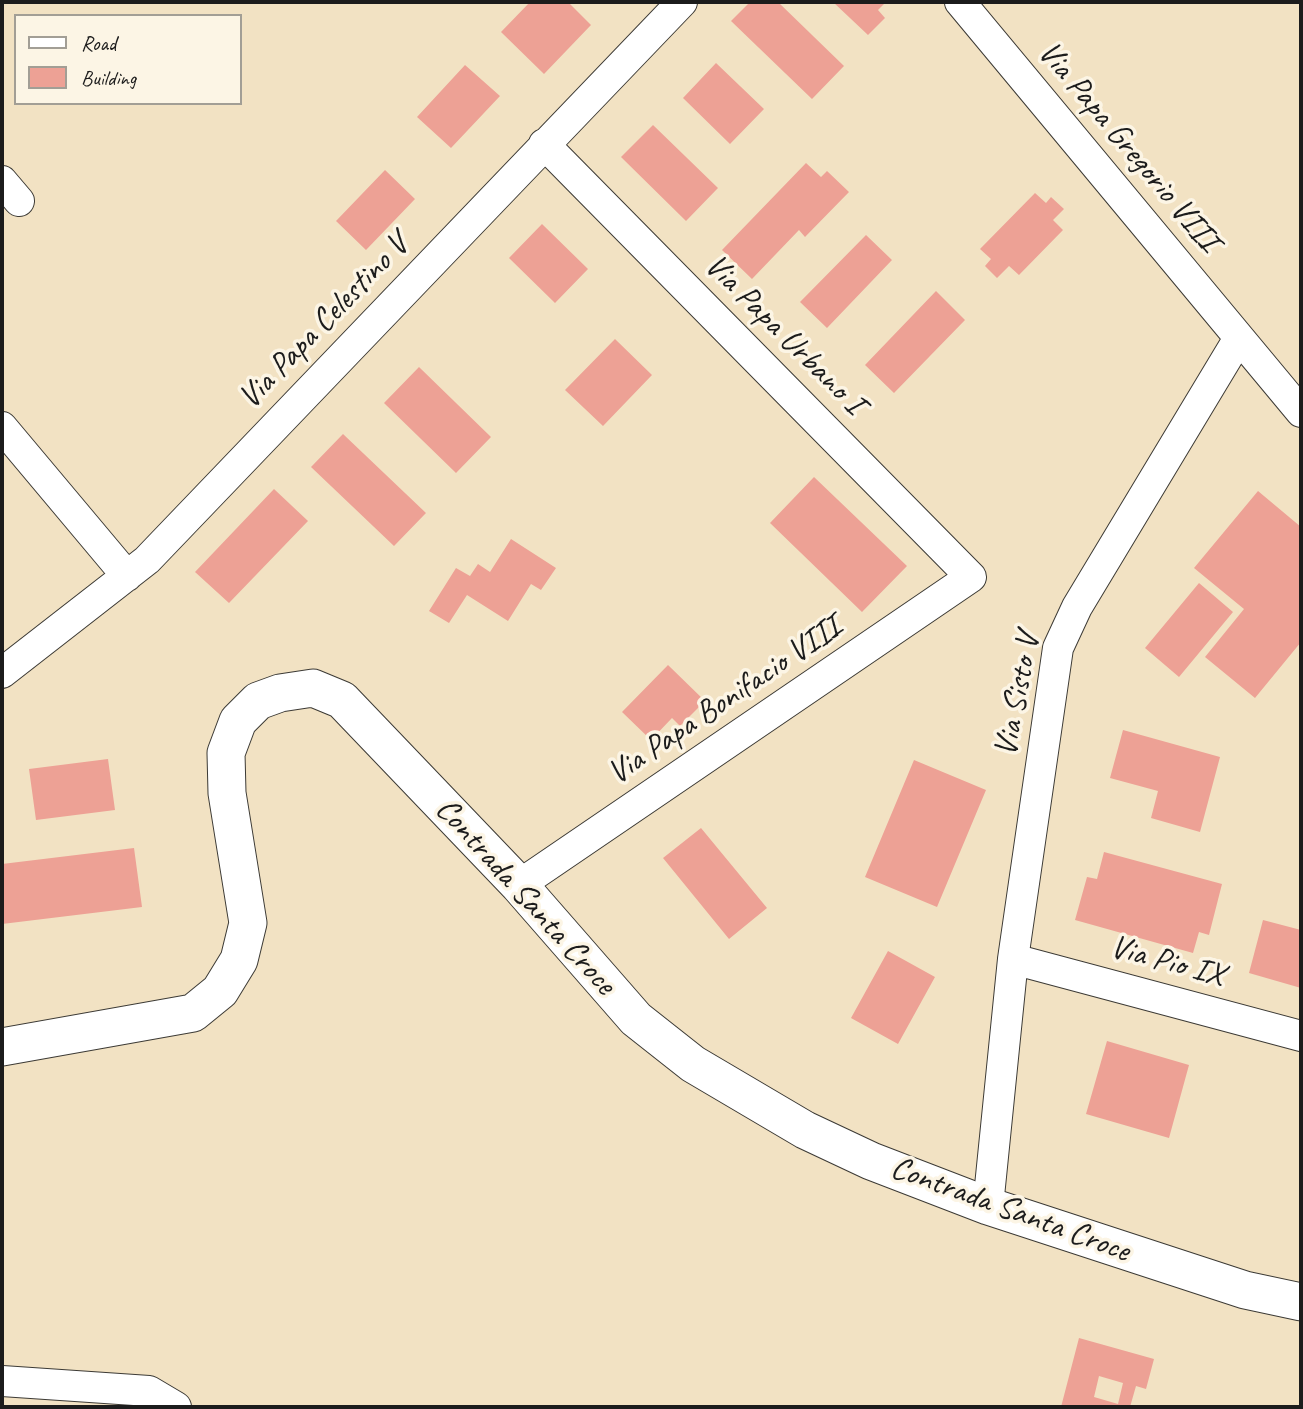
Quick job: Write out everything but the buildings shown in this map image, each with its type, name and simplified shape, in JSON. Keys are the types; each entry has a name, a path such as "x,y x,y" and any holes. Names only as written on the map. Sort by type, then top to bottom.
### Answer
{"street":[{"name":"Via Papa Celestino V","path":"2,673 147,560 682,2"},
{"name":"Via Papa Gregorio VIII","path":"960,2 1238,338"},
{"name":"Via Papa Urbano I","path":"544,144 971,577"},
{"path":"1238,338 1301,412"},
{"name":"Via Sisto V","path":"988,1206 1013,959 1058,648 1077,607 1238,338"},
{"path":"2,427 127,576"},
{"name":"Via Papa Bonifacio VIII","path":"519,885 971,577"},
{"name":"Contrada Santa Croce","path":"2,1047 193,1013 220,991 239,960 248,923 227,793 226,753 238,721 258,701 280,693 313,688 342,700 519,885 636,1019 693,1064 805,1130 871,1161 988,1206 1245,1290 1301,1302"},
{"name":"Via Pio IX","path":"1013,959 1301,1036"},
{"path":"2,1381 149,1391 176,1407"}]}
